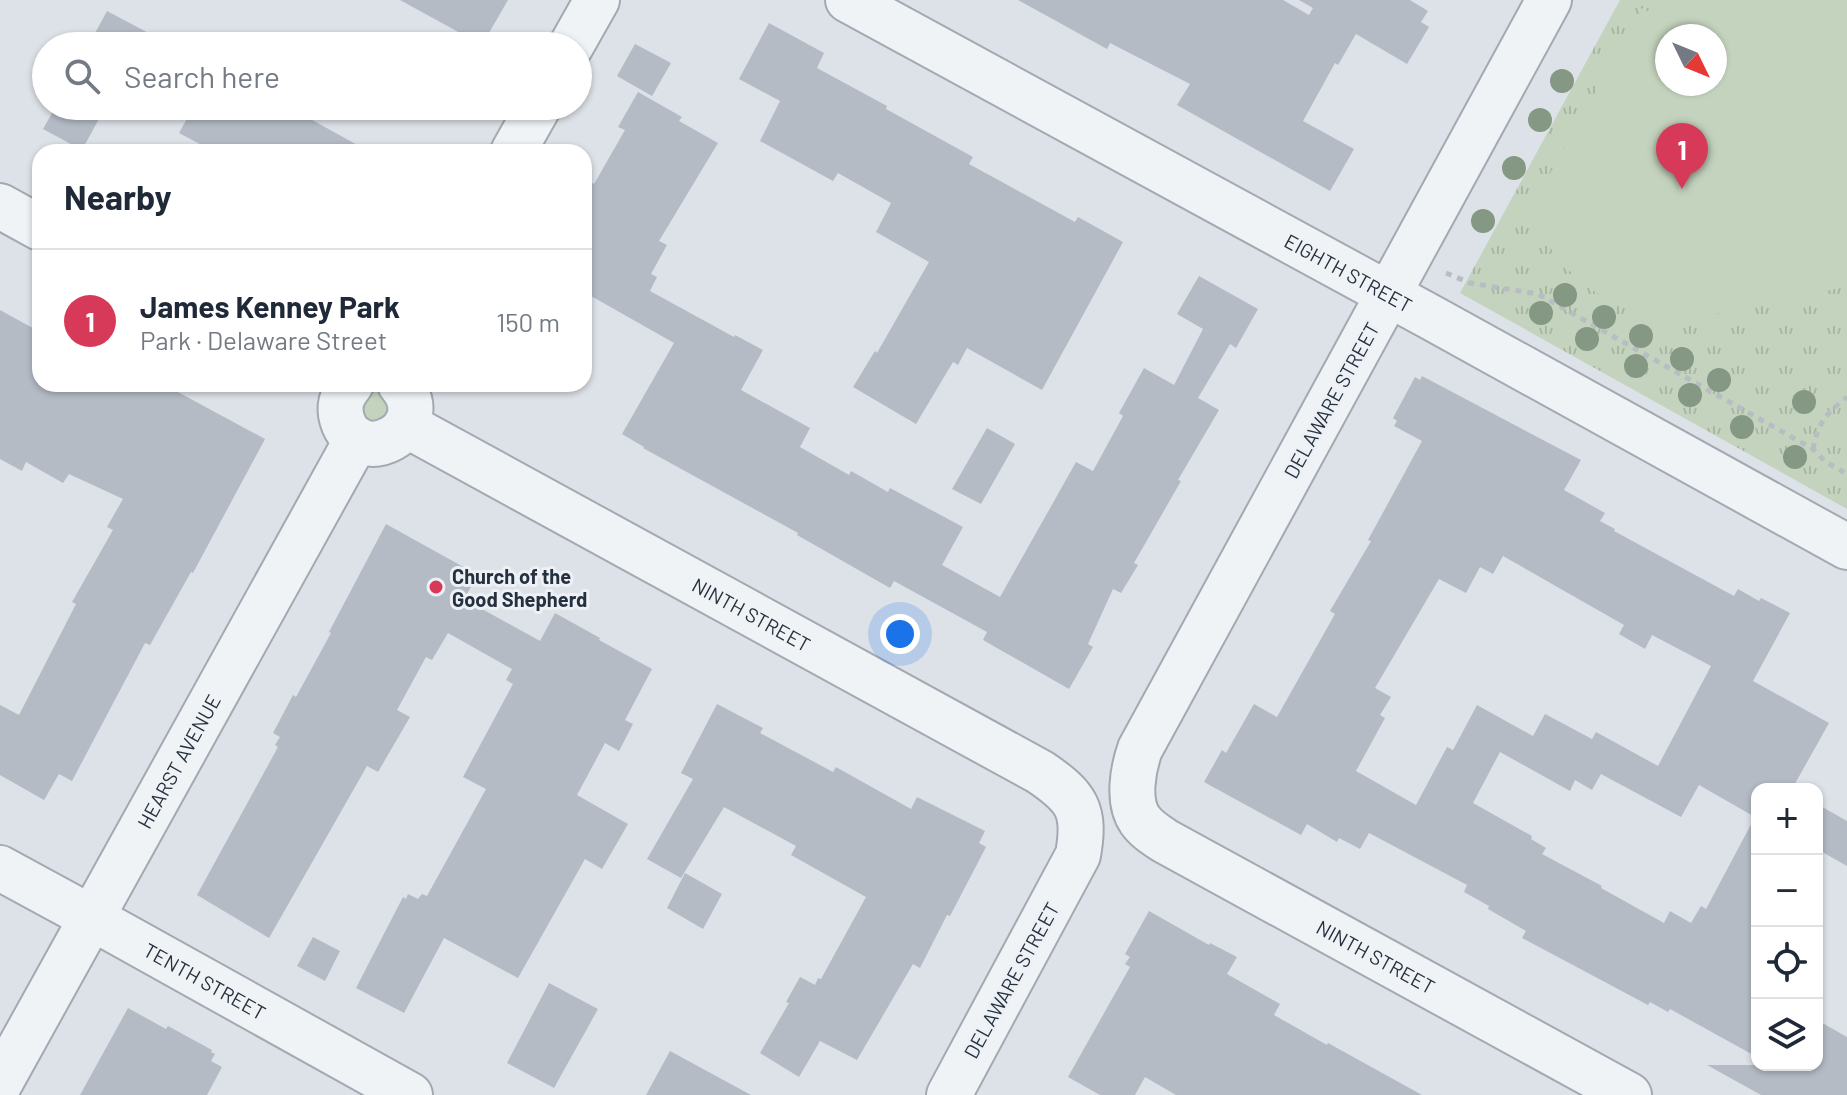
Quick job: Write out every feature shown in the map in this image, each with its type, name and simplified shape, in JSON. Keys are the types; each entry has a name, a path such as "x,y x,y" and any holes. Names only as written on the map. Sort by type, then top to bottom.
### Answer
{"street":[{"path":"579,32 597,0"},
{"name":"EIGHTH STREET","path":"848,0 1399,276 1847,547"},
{"name":"DELAWARE STREET","path":"1133,805 1135,761 1140,749 1549,0"},
{"path":"518,144 531,120"},
{"path":"0,206 32,224"},
{"path":"342,392 340,409 345,426 357,439 367,443 379,444 399,434 403,405"},
{"name":"NINTH STREET","path":"403,405 1040,772 1069,793 1080,819"},
{"name":"HEARST AVENUE","path":"0,1083 357,439"},
{"name":"NINTH STREET","path":"1133,805 1140,820 1165,841 1629,1095"},
{"name":"DELAWARE STREET","path":"949,1095 1073,867 1080,845 1080,819"},
{"name":"TENTH STREET","path":"0,868 410,1095"}],"path":[{"path":"1399,276 1538,294 1813,449 1826,462 1847,474"},
{"path":"1813,449 1823,419 1847,397"}],"green space":[{"path":"1620,0 1847,0 1847,509 1460,293"},
{"path":"1668,0 1847,0 1847,286 1735,311 1696,315 1659,314 1623,306 1590,289 1550,247 1539,227 1534,202 1642,8 1658,17"},
{"path":"360,392 388,392 399,401 370,433 353,397"}],"building":[{"path":"400,0 508,0 490,32 458,32"},
{"path":"1018,0 1283,0 1309,15 1313,8 1299,0 1410,0 1428,11 1421,22 1429,27 1407,64 1356,34 1338,65 1335,63 1303,121 1354,149 1330,191 1177,105 1190,84 1110,43 1107,49"},
{"path":"107,11 147,32 96,32"},
{"path":"769,23 824,53 817,68 973,157 969,164 1075,222 1078,217 1123,242 1042,390 967,348 958,365 953,362 916,424 853,387 875,351 877,353 929,262 876,232 891,203 838,173 833,181 760,141 780,101 739,79"},
{"path":"635,44 671,63 652,96 617,76"},
{"path":"638,92 682,117 679,121 718,143 659,241 667,245 651,274 657,277 650,291 763,350 741,390 810,428 800,447 849,475 851,471 888,492 890,488 963,527 942,565 1000,597 1076,462 1093,471 1123,416 1119,413 1144,368 1174,385 1203,329 1177,314 1199,276 1258,309 1236,348 1230,344 1198,398 1219,410 1134,563 1138,565 1121,593 1113,589 1088,644 1093,647 1069,689 983,640 987,632 894,581 890,588 622,434 674,343 592,297 592,183 625,130 618,127"},
{"path":"48,120 98,120 85,144 71,144 43,129"},
{"path":"186,120 312,120 356,144 200,144 179,133"},
{"path":"0,310 32,328 32,392 178,392 265,439 193,573 150,645 145,643 72,781 59,774 44,800 0,775 0,705 19,715 76,604 72,602 113,530 107,527 123,499 69,474 63,483 26,462 22,471 0,459"},
{"path":"1422,376 1581,460 1564,490 1605,513 1600,521 1614,531 1734,596 1738,589 1790,613 1753,681 1829,723 1795,783 1751,783 1751,815 1699,785 1681,817 1601,774 1592,790 1575,780 1570,791 1500,752 1473,803 1532,836 1531,839 1546,848 1542,854 1664,923 1670,911 1691,923 1701,906 1706,909 1751,825 1751,1054 1670,1009 1668,1012 1650,1002 1648,1005 1522,938 1526,931 1464,892 1467,885 1369,833 1360,849 1339,838 1337,842 1307,824 1301,835 1204,782 1222,750 1226,753 1254,704 1277,717 1335,614 1330,611 1371,541 1368,540 1422,441 1394,426 1397,421 1393,418 1415,377 1420,380","holes":["1503,556 1624,625 1619,634 1645,649 1652,635 1711,666 1658,766 1596,732 1592,739 1545,714 1533,736 1477,705 1453,750 1447,747 1416,805 1356,771 1385,718 1380,715 1391,697 1375,688 1439,579 1466,593 1480,567 1493,574"]},
{"path":"987,428 1015,444 981,504 952,489"},
{"path":"386,524 478,575 464,599 540,641 555,613 652,669 625,720 633,724 619,751 605,743 577,795 628,824 602,869 585,859 518,978 444,938 404,1013 356,988 403,897 406,899 408,894 418,899 422,894 427,896 486,789 463,777 513,684 506,680 512,669 448,633 432,660 426,657 397,710 410,717 378,772 367,766 269,938 197,895 278,747 275,745 280,737 273,733 331,633"},
{"path":"717,704 763,728 760,733 833,772 836,767 911,809 917,797 985,831 979,843 986,847 950,916 947,915 920,968 913,964 857,1060 820,1041 799,1077 760,1053 800,977 815,985 818,978 821,979 866,897 791,855 796,846 724,807 681,878 647,859 693,779 681,773"},
{"path":"1823,807 1847,821 1847,866 1823,852"},
{"path":"685,873 722,894 703,929 667,908"},
{"path":"1149,911 1237,957 1227,974 1280,1004 1274,1015 1422,1095 1176,1095 1145,1077 1135,1095 1100,1095 1068,1077 1130,967 1125,964 1130,957 1125,954"},
{"path":"313,937 340,951 325,981 297,966"},
{"path":"549,983 598,1009 554,1088 507,1063"},
{"path":"128,1008 212,1050 215,1054 211,1061 222,1067 207,1095 80,1095"},
{"path":"1823,1023 1847,1037 1847,1095 1761,1095 1707,1065 1751,1065 1751,1071 1823,1071"},
{"path":"670,1051 751,1095 646,1095"}],"place":[{"name":"James Kenney Park","path":"1682,189"},
{"name":"Church of the Good Shepherd","path":"436,587"}]}
